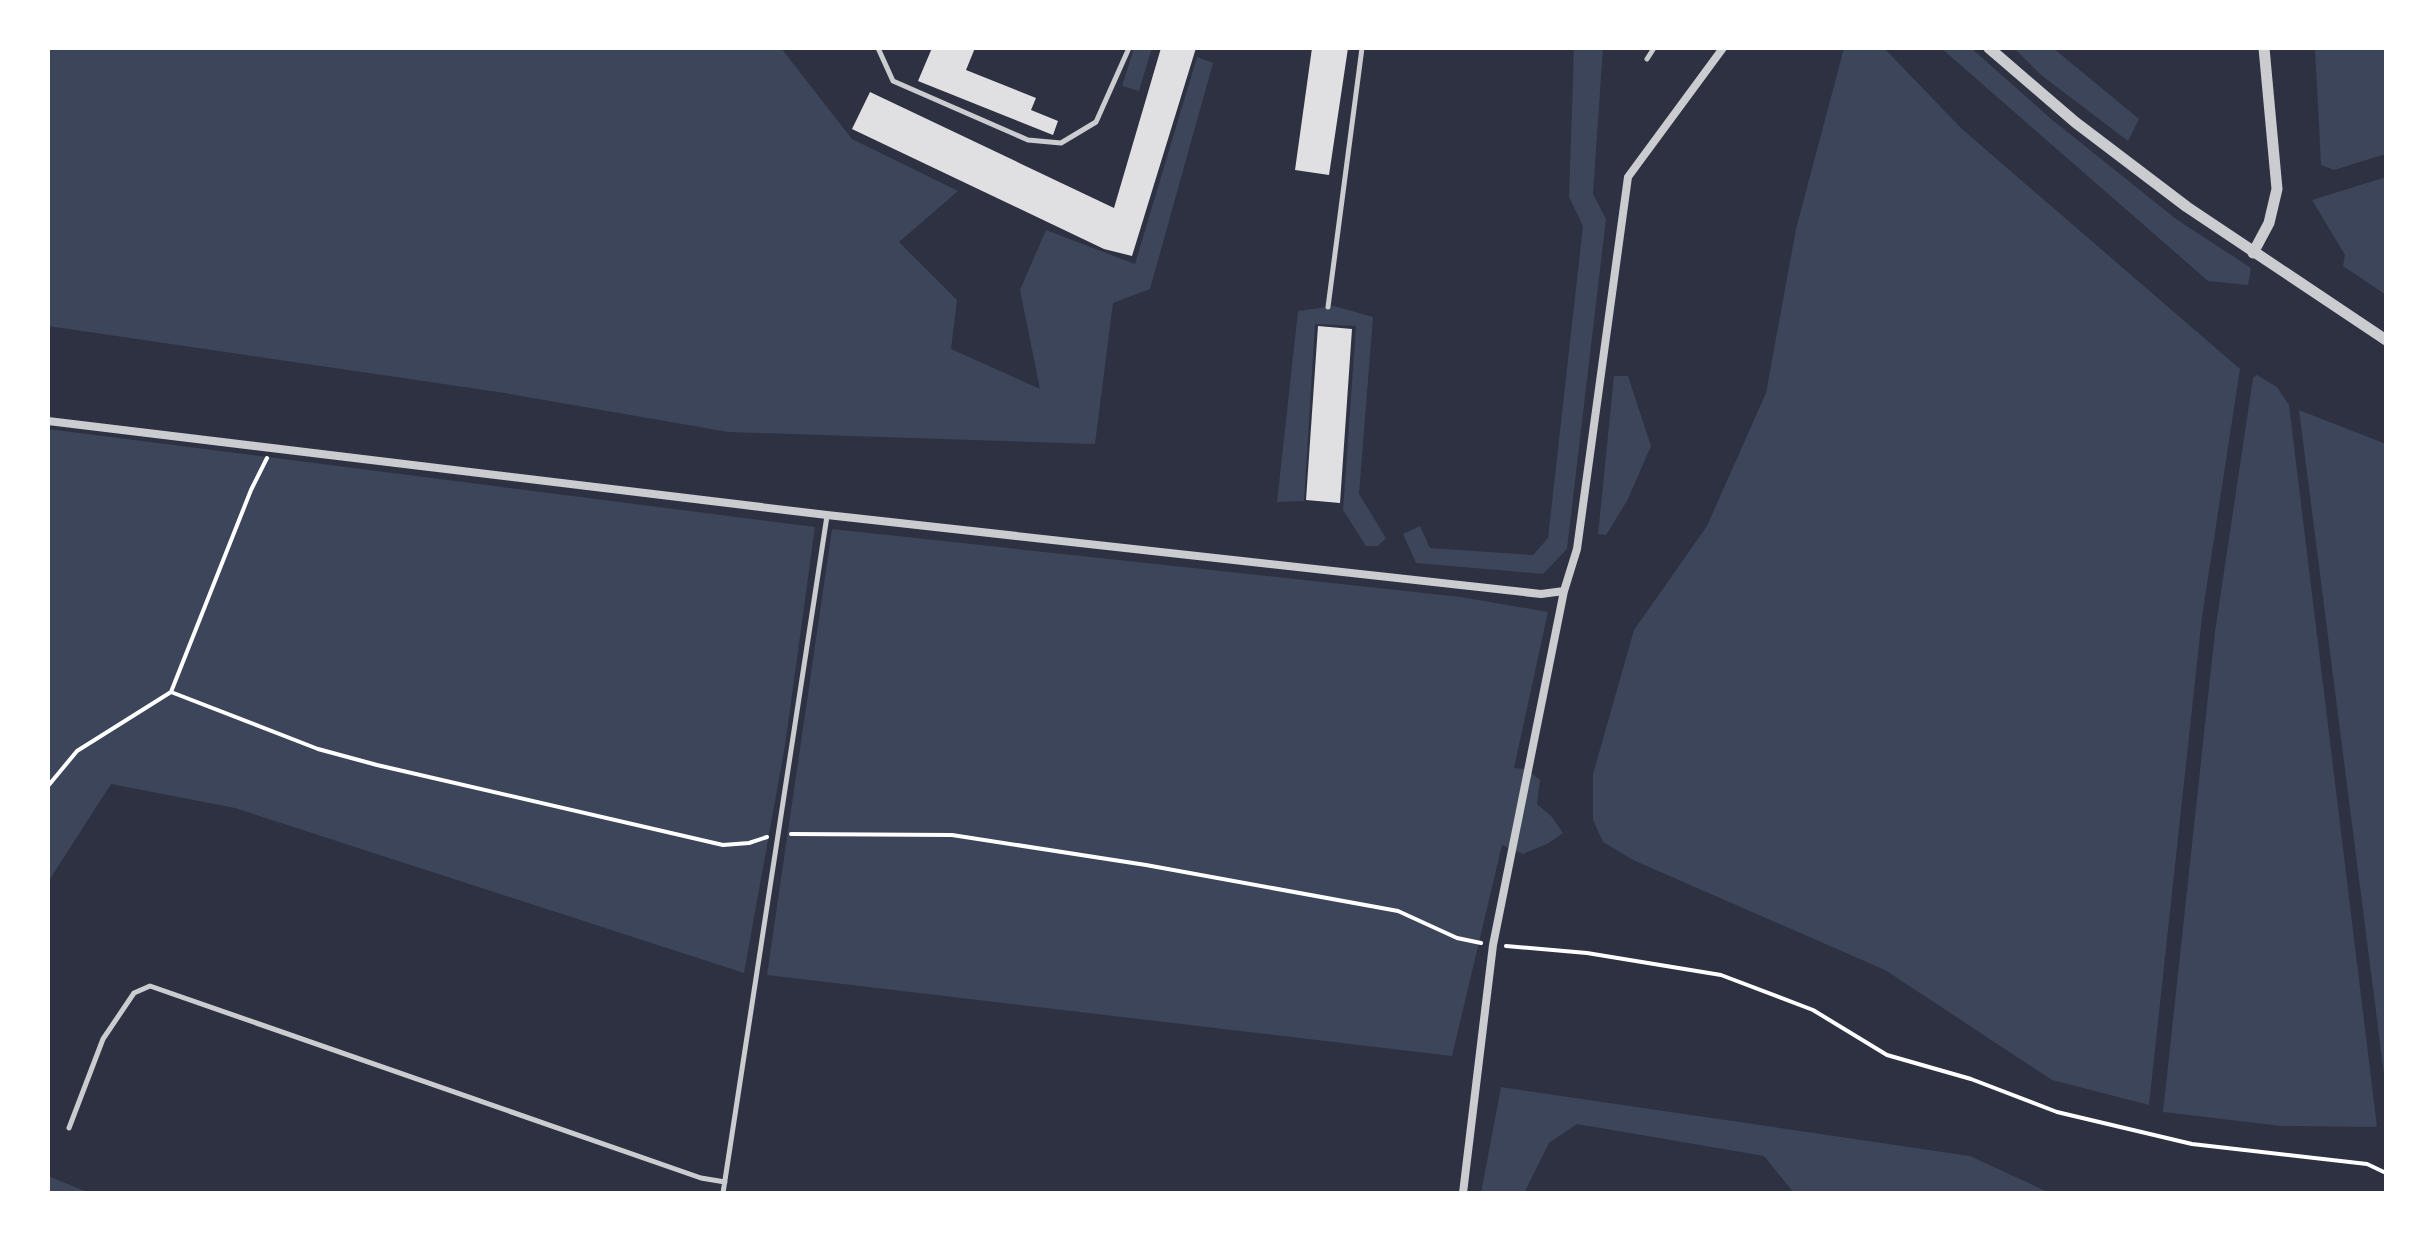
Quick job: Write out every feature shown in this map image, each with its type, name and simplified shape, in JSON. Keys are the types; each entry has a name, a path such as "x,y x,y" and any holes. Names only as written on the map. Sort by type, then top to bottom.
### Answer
{"street":[{"path":"1463,1193 1493,945 1564,591 1577,549 1628,177 1723,48"},
{"path":"1989,48 2128,163 2253,253 2386,340"},
{"path":"2253,253 2269,223 2277,189 2264,48"},
{"path":"48,421 827,515 1525,593 1564,591"}],"lane":[{"path":"878,48 893,81 1028,140 1061,143 1096,122 1129,48"},
{"path":"1328,307 1362,48"},
{"path":"1647,59 1654,48"},
{"path":"723,1193 827,515"},
{"path":"69,1128 103,1039 134,993 150,986 701,1178 725,1182"}],"path":[{"path":"48,786 77,751 171,692 251,490 270,452"},
{"path":"171,692 318,749 723,845 749,843 779,833 952,835 1146,865 1398,911 1457,938 1493,945 1587,953 1721,975 1813,1010 1887,1055 1971,1079 2057,1112 2192,1144 2367,1164 2386,1173"}],"shaded area":[{"path":"48,48 781,48 852,139 958,191 899,242 957,300 951,349 1040,389 1020,290 1046,230 1135,264 1197,57 1213,63 1150,289 1113,303 1095,444 728,432 498,392 48,326"},
{"path":"1134,48 1152,48 1139,91 1122,86"},
{"path":"1574,48 1603,48 1593,194 1606,219 1567,549 1543,574 1416,563 1403,534 1420,526 1430,548 1533,555 1548,538 1583,226 1569,197"},
{"path":"1844,48 1884,48 1962,129 2240,369 2202,617 2149,1105 2052,1080 1885,970 1633,860 1603,842 1593,820 1593,774 1634,630 1707,526 1766,393 1796,229"},
{"path":"1941,48 1971,48 2050,118 2176,219 2251,268 2248,285 2208,281"},
{"path":"2014,48 2053,48 2139,119 2128,141 2041,75"},
{"path":"2315,48 2386,48 2386,154 2334,170 2321,165"},
{"path":"2386,177 2386,295 2343,266 2345,255 2312,200"},
{"path":"1334,306 1373,317 1359,494 1386,538 1378,546 1366,546 1343,510 1356,326 1315,324 1304,501 1277,502 1298,311"},
{"path":"2257,375 2277,387 2289,405 2377,1127 2281,1126 2163,1112 2215,632 2253,378"},
{"path":"1614,376 1628,376 1651,446 1627,501 1606,535 1598,534"},
{"path":"2299,410 2386,444 2386,1090"},
{"path":"48,429 815,527 785,746 744,973 235,808 111,784 48,882"},
{"path":"832,529 1461,597 1548,612 1514,768 1526,769 1540,780 1537,804 1552,817 1563,833 1523,854 1502,845 1452,1056 767,975"},
{"path":"1501,1087 1970,1156 2050,1193 1794,1193 1764,1156 1577,1124 1549,1143 1524,1193 1481,1193"},
{"path":"48,1176 90,1193 48,1193"}],"building":[{"path":"932,48 975,48 966,70 1036,98 1031,110 1058,121 1053,135 918,81"},
{"path":"1161,48 1196,48 1132,256 1104,249 852,129 870,92 1114,208"},
{"path":"1312,48 1348,48 1329,175 1295,170"},
{"path":"1318,326 1352,329 1340,503 1306,500"}]}
